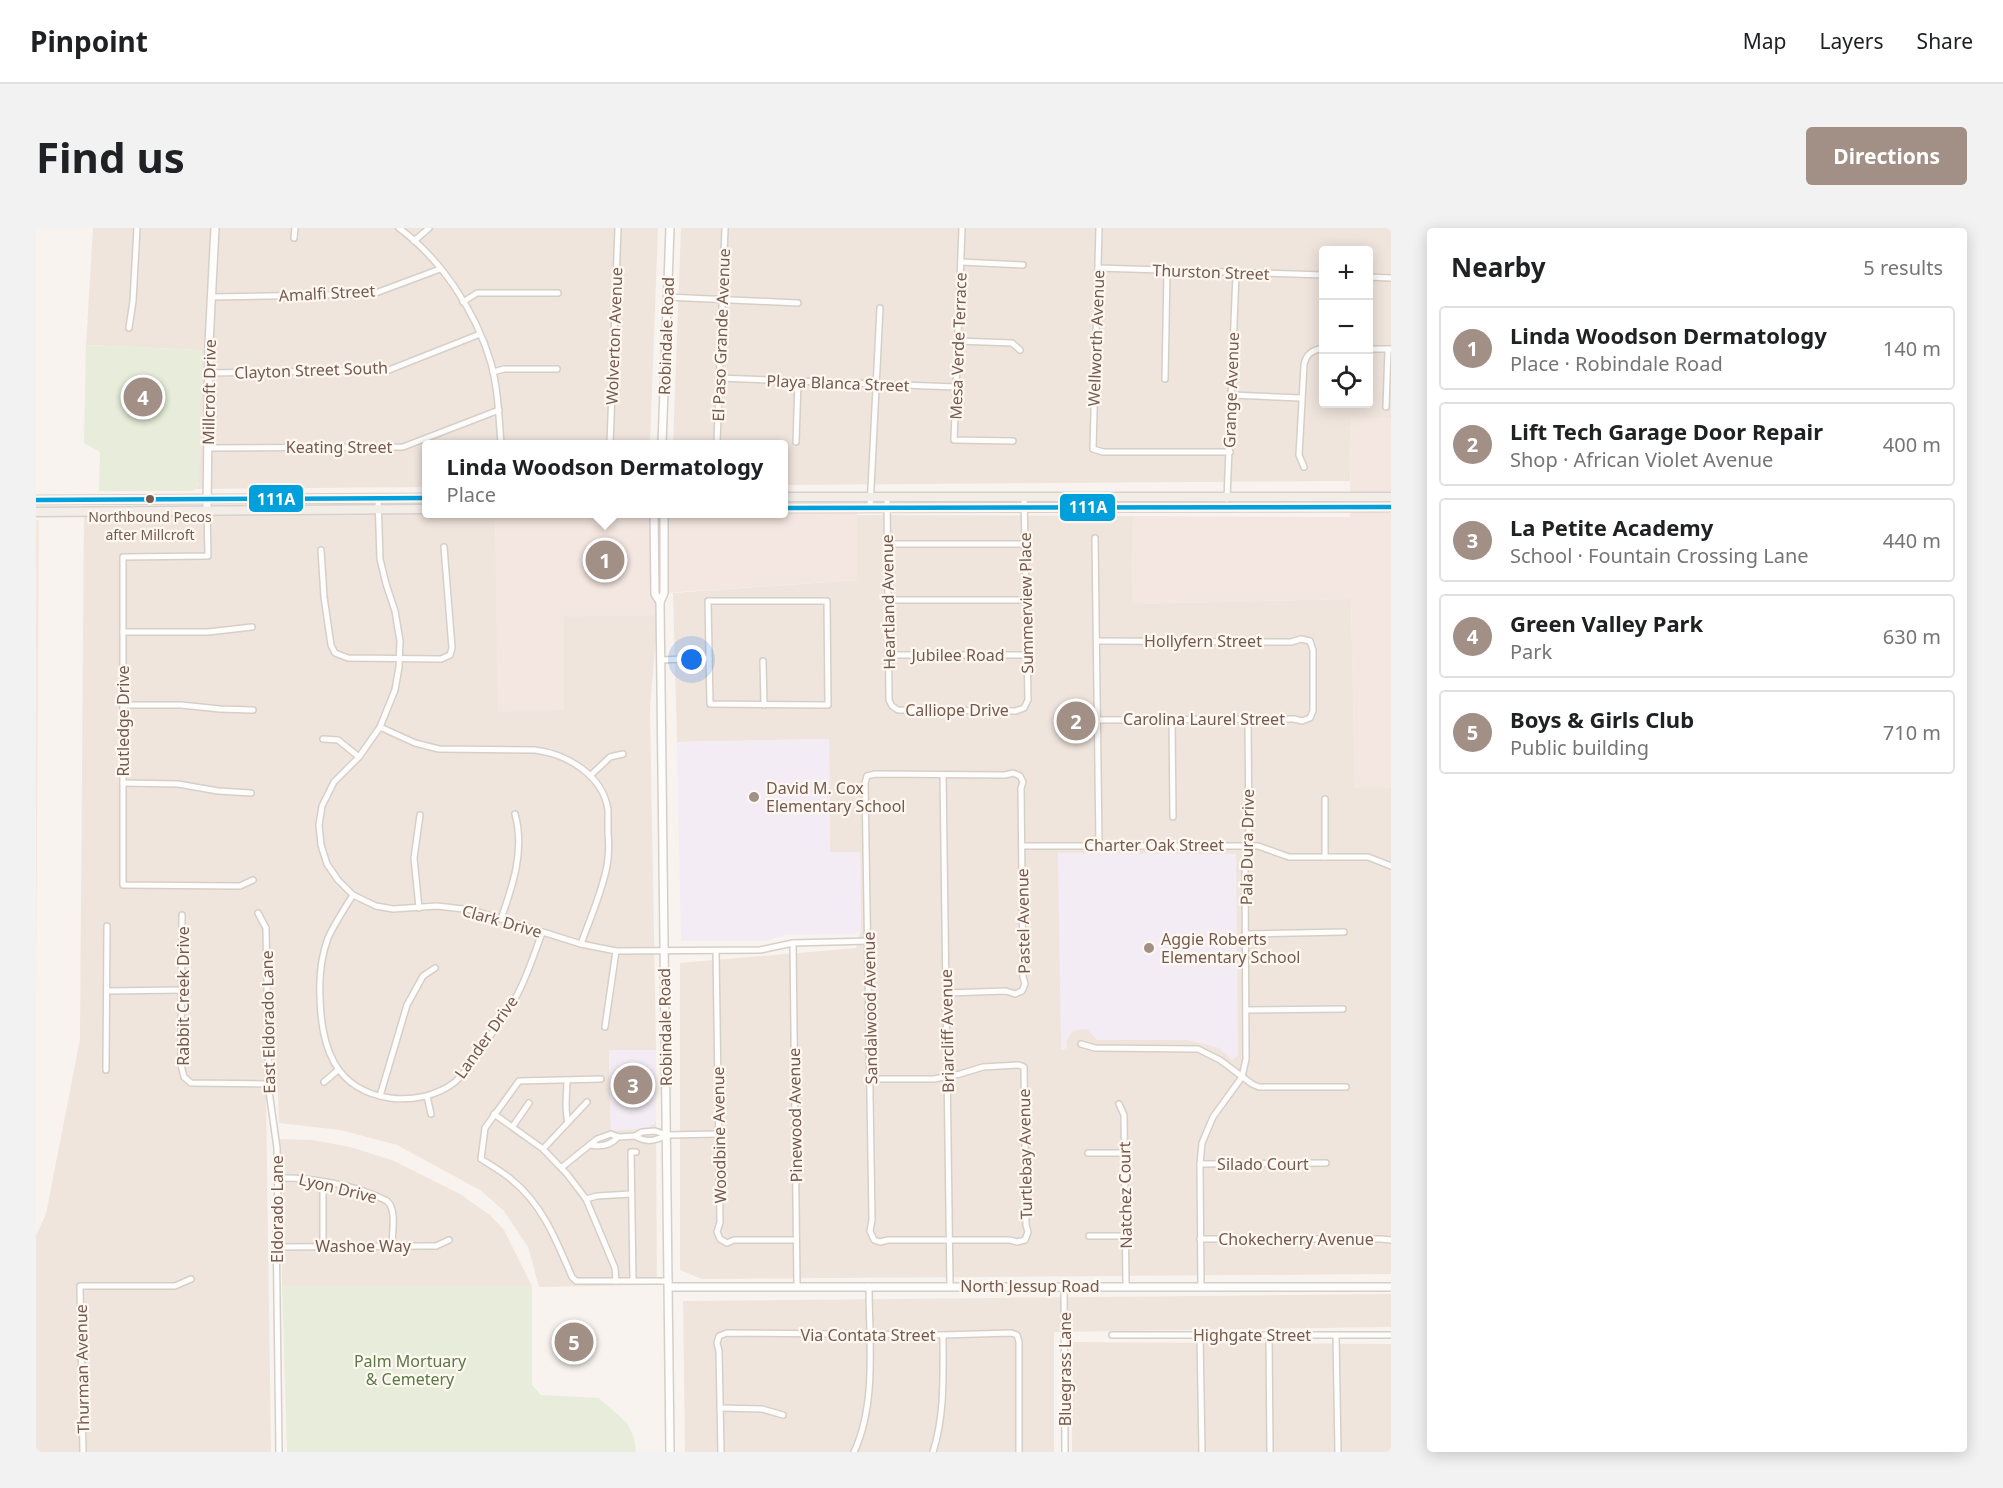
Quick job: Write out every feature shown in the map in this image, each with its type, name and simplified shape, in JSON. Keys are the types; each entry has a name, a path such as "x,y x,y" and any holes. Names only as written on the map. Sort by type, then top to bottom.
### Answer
{"main road":[{"path":"788,497 1391,496"},
{"path":"36,500 422,498"},
{"path":"788,507 1391,507"},
{"path":"36,512 422,509"}],"street":[{"path":"129,328 138,228"},
{"name":"Millcroft Drive","path":"123,557 208,556 208,372 215,228"},
{"path":"294,238 295,228"},
{"path":"399,228 440,269 476,322 493,372 501,440"},
{"path":"414,241 429,228"},
{"name":"Wolverton Avenue","path":"610,440 618,228"},
{"name":"Robindale Road","path":"662,440 670,228"},
{"name":"El Paso Grande Avenue","path":"717,440 725,228"},
{"name":"Mesa Verde Terrace","path":"962,228 954,440 1013,441"},
{"name":"Wellworth Avenue","path":"1099,228 1093,449 1103,452 1230,452"},
{"path":"961,262 1023,265"},
{"name":"Thurston Street","path":"1098,268 1319,275"},
{"name":"Amalfi Street","path":"211,297 373,294 440,269"},
{"path":"1165,379 1167,271"},
{"name":"Grange Avenue","path":"1229,508 1227,497 1236,273"},
{"path":"1373,277 1391,278"},
{"path":"463,302 477,293 558,293"},
{"path":"667,297 798,303"},
{"path":"870,508 880,308"},
{"name":"Clayton Street South","path":"208,372 389,370 480,334"},
{"path":"958,341 1012,343 1020,350"},
{"path":"1304,467 1299,455 1304,365 1305,358 1311,351 1319,349"},
{"path":"1373,349 1390,349 1386,407"},
{"path":"493,372 504,369 557,369"},
{"name":"Playa Blanca Street","path":"719,378 956,387"},
{"path":"796,442 798,381"},
{"path":"1232,395 1301,398"},
{"name":"Keating Street","path":"208,448 403,447 499,410"},
{"name":"Heartland Avenue","path":"887,497 889,700 892,706"},
{"name":"Summerview Place","path":"1024,497 1028,700 1024,708"},
{"name":"Clark Drive","path":"378,498 380,559 396,611 400,642 395,690 380,727 359,757 334,782 322,806 319,825 321,845 327,864 338,880 353,895 376,906 393,909 454,907 581,944 616,951 760,951 793,943 869,941"},
{"name":"Robindale Road","path":"654,518 655,594 660,602"},
{"name":"Robindale Road","path":"664,518 664,593 660,602 660,660 670,1452"},
{"path":"1095,538 1099,845"},
{"path":"887,544 1026,544"},
{"path":"321,550 324,597 331,645 335,653 348,658 441,660 450,654 452,648 444,547"},
{"name":"Rutledge Drive","path":"123,557 123,885 240,885 253,880"},
{"path":"888,600 1027,600"},
{"path":"708,601 827,601 828,705 710,704 709,658 708,601"},
{"path":"123,632 208,632 252,627"},
{"name":"Hollyfern Street","path":"1097,641 1291,642 1301,639 1310,640 1313,650 1313,711 1310,718"},
{"name":"Jubilee Road","path":"889,655 1027,655"},
{"path":"660,660 709,658"},
{"path":"763,661 764,705"},
{"path":"123,705 181,705 220,710 253,710"},
{"name":"Calliope Drive","path":"892,706 898,711 1016,711 1024,708"},
{"name":"Carolina Laurel Street","path":"1098,720 1294,719 1302,721 1310,718"},
{"path":"1172,719 1173,817"},
{"name":"Pala Dura Drive","path":"1242,1077 1246,1059 1245,868 1249,845 1248,719"},
{"path":"380,727 414,743 440,749 550,752 577,764 590,776 601,790 608,808 609,851 607,867 581,944"},
{"path":"323,739 338,740 359,757"},
{"path":"590,776 610,757 623,754"},
{"name":"Pastel Avenue","path":"943,775 1013,773 1020,776 1023,782 1023,976 1025,984 1022,991 1015,994 1006,991 946,993"},
{"name":"Sandalwood Avenue","path":"943,775 875,774 867,776 865,783 871,1079 872,1220 870,1231 874,1240 880,1242 949,1240"},
{"name":"Briarcliff Avenue","path":"943,775 950,1286"},
{"path":"123,783 178,784 218,791 251,793"},
{"path":"1325,798 1325,856"},
{"path":"501,919 518,863 519,827 515,814"},
{"path":"419,908 414,858 420,815"},
{"name":"Charter Oak Street","path":"1022,846 1249,845 1289,857 1368,857 1391,866"},
{"name":"Lander Drive","path":"353,895 328,939 320,978 323,1037 338,1070 358,1086 380,1096 399,1099 427,1096 455,1082 473,1062 517,996 542,933"},
{"name":"East Eldorado Lane","path":"258,914 266,928 269,1084 274,1132"},
{"name":"Rabbit Creek Drive","path":"182,915 181,1065 184,1077 191,1083 269,1084"},
{"path":"106,1070 107,926"},
{"path":"1245,934 1344,932"},
{"name":"Pinewood Avenue","path":"793,943 797,1286"},
{"path":"605,1027 616,951"},
{"name":"Woodbine Avenue","path":"716,951 720,1222 717,1232 720,1239 727,1243 734,1240 796,1240"},
{"path":"380,1096 407,1005 423,976 435,968"},
{"path":"107,991 182,990"},
{"path":"1246,1010 1343,1009"},
{"path":"1081,1044 1095,1048 1198,1049 1213,1055 1252,1084 1266,1088 1346,1087"},
{"name":"Turtlebay Avenue","path":"947,1077 983,1067 1019,1065 1024,1067 1026,1225 1028,1233 1025,1240 1017,1242 949,1240"},
{"path":"324,1082 338,1070"},
{"path":"871,1079 947,1077"},
{"path":"1201,1286 1200,1164 1202,1143 1208,1124 1242,1077"},
{"path":"601,1079 519,1081 485,1128 481,1159 513,1180 534,1203 553,1234 572,1277 576,1281 633,1280 669,1284"},
{"path":"567,1080 568,1098 565,1113 568,1122"},
{"path":"427,1096 431,1114"},
{"path":"543,1149 587,1102"},
{"path":"513,1126 529,1104"},
{"name":"Natchez Court","path":"1119,1104 1124,1115 1126,1286"},
{"path":"494,1114 543,1149 586,1199 615,1268 616,1281"},
{"name":"Eldorado Lane","path":"274,1132 277,1149 276,1286 279,1452"},
{"path":"561,1168 597,1138 610,1134 618,1137 635,1136 642,1140 656,1140 667,1135 719,1134"},
{"path":"633,1280 631,1152 636,1152"},
{"path":"1088,1153 1124,1153"},
{"name":"Silado Court","path":"1200,1164 1326,1163"},
{"name":"Lyon Drive","path":"277,1178 296,1177 323,1182 381,1198 391,1204 392,1246"},
{"path":"323,1182 323,1246"},
{"path":"586,1199 632,1194"},
{"path":"1089,1236 1125,1236"},
{"name":"Chokecherry Avenue","path":"1200,1239 1391,1240"},
{"name":"Washoe Way","path":"276,1247 436,1246 449,1240"},
{"name":"Thurman Avenue","path":"83,1452 81,1286 175,1286 191,1279"},
{"name":"North Jessup Road","path":"669,1284 1391,1287"},
{"path":"854,1452 862,1432 868,1404 869,1286"},
{"name":"Bluegrass Lane","path":"1064,1286 1065,1452"},
{"name":"Via Contata Street","path":"720,1408 717,1343 719,1336 726,1334 1011,1333 1017,1335 1019,1342 1019,1452"},
{"path":"933,1452 941,1421 943,1400 943,1335"},
{"name":"Highgate Street","path":"1112,1335 1391,1335"},
{"path":"1200,1335 1202,1452"},
{"path":"1269,1335 1270,1452"},
{"path":"1336,1335 1338,1452"},
{"path":"721,1452 720,1408 762,1409 783,1415"}],"shaded area":[{"path":"93,228 658,228 650,440 422,440 422,487 196,489 198,484 201,350 86,345"},
{"path":"681,228 1391,228 1391,418 1351,418 1350,481 788,485 788,440 673,440"},
{"path":"1351,418 1391,418 1391,788 1355,788 1351,599 1132,604 1133,516 1350,517"},
{"path":"788,500 854,500 857,515 857,580 664,593 664,518 788,518"},
{"path":"422,502 422,518 496,518 495,544 564,710 563,616 658,615 650,707 656,1050 609,1051 611,1131 654,1124 656,1120 657,1285 539,1287 528,1247 504,1211 480,1190 397,1145 340,1130 279,1123 278,1092 266,1092 271,1452 36,1452 36,1235 46,1214 80,1039 84,506 267,506"},
{"path":"857,515 1133,516 1132,604 1351,599 1355,788 1391,788 1391,1274 702,1279 680,1270 680,963 856,948 861,929 860,852 830,852 829,739 677,742 673,593 857,580"},
{"path":"496,518 660,518 658,615 564,617 564,710 498,712"},
{"path":"36,520 39,520 36,998"},
{"name":"David M. Cox Elementary School","path":"829,739 830,852 860,852 861,929 855,934 784,935 766,941 681,941 677,742"},
{"name":"Aggie Roberts Elementary School","path":"1058,853 1236,854 1238,1056 1232,1060 1219,1048 1188,1040 1097,1040 1087,1029 1073,1031 1066,1041 1067,1048 1061,1050"},
{"path":"609,1050 656,1050 656,1120 649,1128 611,1131"},
{"path":"280,1139 312,1140 350,1147 392,1160 460,1194 490,1215 504,1230 532,1286 282,1286"},
{"path":"1391,1294 1391,1327 1054,1332 1054,1452 685,1452 683,1301"},
{"path":"1073,1342 1391,1344 1391,1452 1072,1452"}],"green space":[{"path":"86,345 201,350 199,476 196,489 191,491 99,491 100,452 84,443"},
{"name":"Palm Mortuary & Cemetery","path":"282,1286 532,1286 532,1385 541,1395 599,1398 627,1423 634,1438 636,1452 287,1452"}],"transit line":[{"name":"111A","path":"36,500 422,498"},
{"name":"111A","path":"788,508 1391,507"}],"place":[{"name":"Green Valley Park","path":"143,397"},
{"name":"Northbound Pecos after Millcroft","path":"150,499"},
{"name":"Linda Woodson Dermatology","path":"605,560"},
{"name":"Lift Tech Garage Door Repair","path":"1076,721"},
{"name":"David M. Cox Elementary School","path":"754,797"},
{"name":"Aggie Roberts Elementary School","path":"1149,948"},
{"name":"La Petite Academy","path":"633,1085"},
{"name":"Boys & Girls Club","path":"574,1342"}]}
